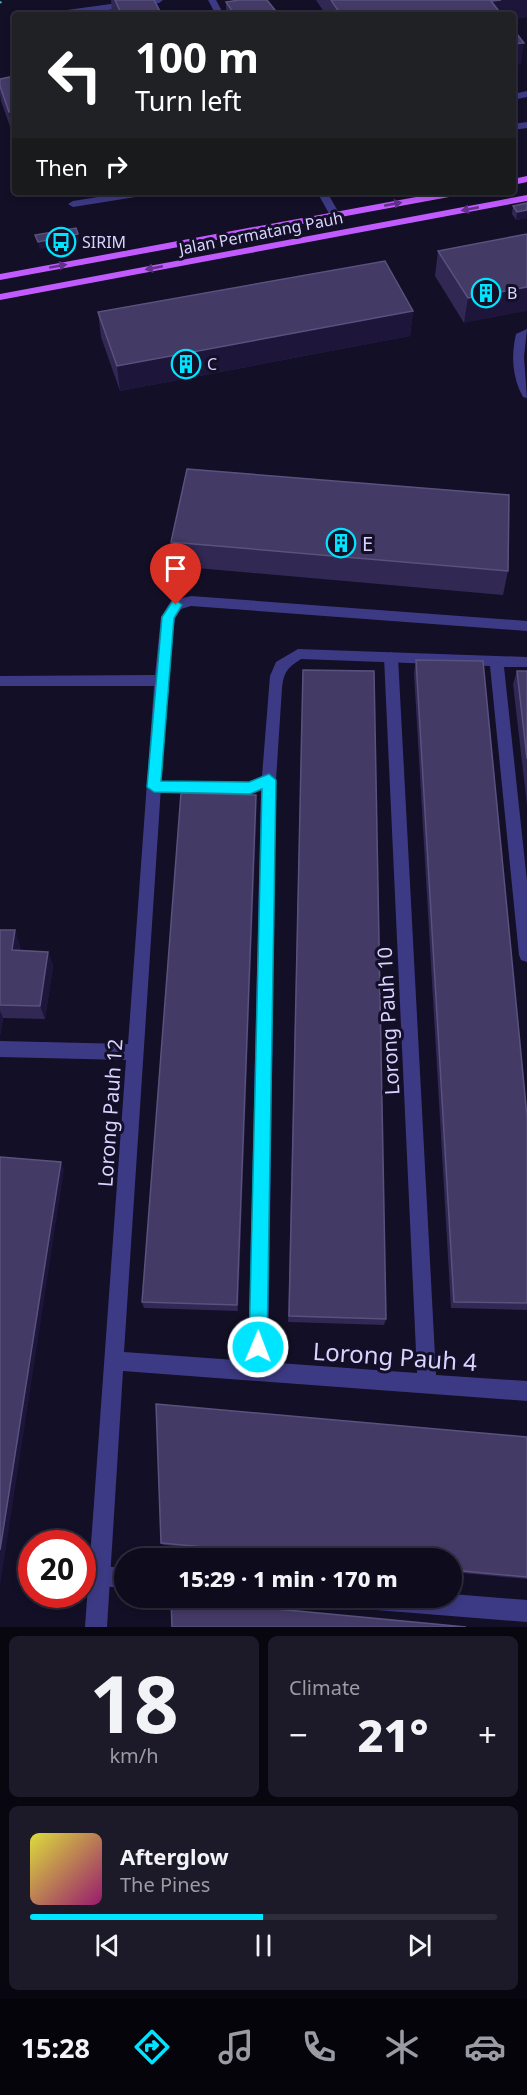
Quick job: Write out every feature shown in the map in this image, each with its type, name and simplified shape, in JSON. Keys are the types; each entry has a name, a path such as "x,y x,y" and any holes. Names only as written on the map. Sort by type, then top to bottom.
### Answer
{"main road":[{"name":"Jalan Permatang Pauh","path":"0,277 444,195"},
{"name":"Jalan Permatang Pauh","path":"0,297 527,198"}],"street":[{"path":"74,12 159,0"},
{"path":"73,204 129,195"},
{"path":"324,195 335,215"},
{"path":"527,333 522,334 519,342 519,375 527,394"},
{"name":"Lorong Pauh 12","path":"96,1627 161,680 168,617 176,605 191,601 527,626"},
{"path":"258,1371 269,780 273,761 275,684 280,668 298,654 527,662"},
{"name":"Lorong Pauh 10","path":"391,657 427,1384"},
{"path":"496,661 527,955"},
{"path":"0,681 161,680"},
{"path":"154,787 250,788 269,780"},
{"path":"0,1049 135,1052"},
{"name":"Lorong Pauh 4","path":"116,1360 527,1391"},
{"path":"100,1576 114,1577"},
{"path":"462,1606 527,1611"}],"building":[{"path":"115,0 154,0 160,12 113,12 120,11"},
{"path":"267,0 275,10 233,12 226,2"},
{"path":"331,0 501,0 491,1 500,12 339,12"},
{"path":"516,33 524,43 516,44"},
{"path":"12,77 12,112 9,112 0,86 0,79"},
{"path":"527,203 527,210 517,212 513,206"},
{"path":"76,228 78,234 38,242 35,235"},
{"path":"527,234 527,287 468,298 438,251"},
{"path":"385,261 413,311 117,366 98,312"},
{"name":"E","path":"187,469 509,495 508,571 171,542"},
{"path":"416,660 483,661 527,1116 527,1303 454,1302"},
{"path":"303,670 374,671 386,1319 289,1316"},
{"path":"517,671 527,671 527,759"},
{"path":"181,793 256,795 237,1305 142,1302"},
{"path":"0,930 15,930 12,950 48,952 40,1006 0,1005"},
{"path":"0,1157 61,1162 0,1550"},
{"path":"156,1404 527,1437 527,1577 462,1571 462,1548 216,1548 161,1543"},
{"path":"171,1608 266,1608 466,1627 172,1627"}],"place":[{"name":"SIRIM","path":"61,242"},
{"name":"B","path":"486,293"},
{"name":"C","path":"186,364"},
{"name":"E","path":"341,543"}],"route":[{"path":"176,605 168,617 161,680 154,787 250,788 269,780 258,1347"}]}
